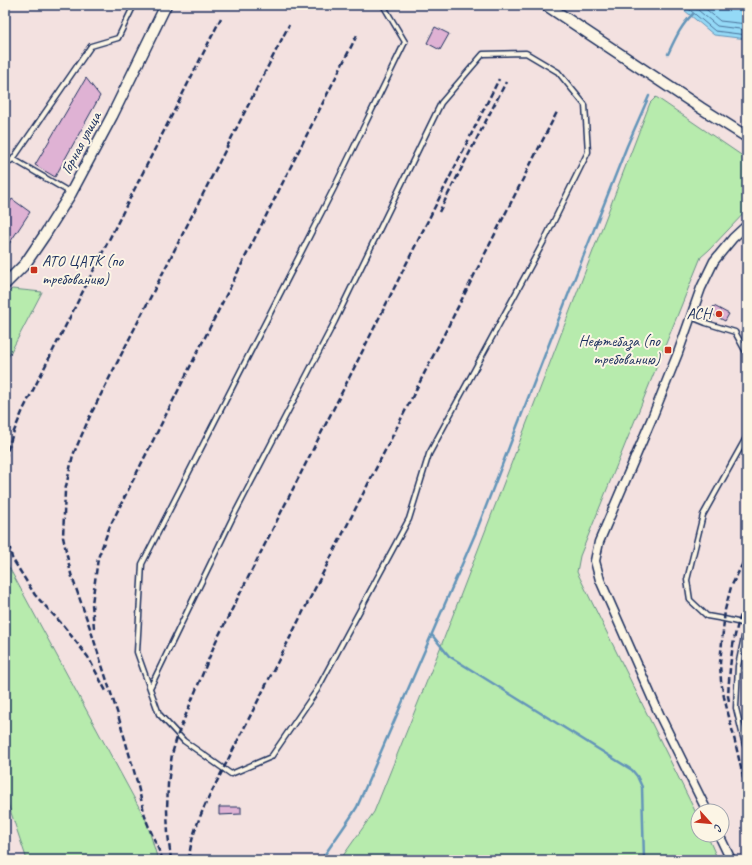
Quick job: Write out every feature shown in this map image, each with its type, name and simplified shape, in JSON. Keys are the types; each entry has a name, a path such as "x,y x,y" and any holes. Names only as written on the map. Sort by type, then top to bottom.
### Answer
{"street":[{"name":"Горная улица","path":"5,284 25,264 71,193 112,116 166,5"},
{"path":"546,5 747,137"},
{"path":"703,803 657,709 600,580 595,562 599,542 652,418 678,353 701,288 714,261 733,238 747,225"},
{"path":"723,843 731,860"}],"lane":[{"path":"5,165 13,159 91,46 118,38 134,5"},
{"path":"150,688 232,519 335,321 441,103 483,54 526,53 558,72 585,105 588,152 544,241 429,454 409,518 317,690 271,757 232,774 184,741 159,714 137,652 142,564 334,188 405,42 383,5"},
{"path":"13,159 71,193"},
{"path":"691,316 706,323 735,332 747,354"},
{"path":"747,436 704,515 687,580 690,600 707,616 747,624 738,666 736,708 747,748"}],"shaded area":[{"path":"5,5 747,5 747,860 5,860"}],"green space":[{"path":"656,97 747,159 747,210 701,257 580,556 577,572 691,803 690,843 711,843 718,860 340,860 374,812 441,646 650,103"},
{"path":"12,289 42,292 5,363 5,296"},
{"path":"5,560 146,820 158,860 27,860 5,795"}],"water":[{"path":"678,5 747,5 747,39 714,35"}],"building":[{"path":"435,27 449,34 440,50 427,43"},
{"path":"86,78 100,96 55,177 35,165"},
{"path":"12,199 30,212 5,250 5,210"},
{"name":"АСН","path":"714,306 729,314 725,321 710,313"},
{"path":"219,807 241,807 241,814 219,815"}],"waterway":[{"path":"668,54 682,28 693,14"},
{"path":"321,860 357,807 476,532 627,146 649,96"},
{"path":"432,635 449,656 632,770 637,776 642,787 644,860"},
{"path":"5,850 8,860"}],"railway":[{"path":"5,459 12,436 23,410 221,18"},
{"path":"163,860 146,820 118,715 71,574 63,537 65,491 73,455 90,416 289,25"},
{"path":"94,628 92,604 98,558 110,526 358,33"},
{"path":"171,860 167,810 168,784 172,754 178,734 216,641 499,79"},
{"path":"439,212 506,82"},
{"path":"189,860 197,824 206,803 557,112"},
{"path":"5,527 12,558 35,595 62,624 88,657 106,691"},
{"path":"747,555 731,587 725,610 720,663 724,697 747,794"},
{"path":"729,701 728,696 731,660 735,636 747,601"}],"place":[{"name":"АТО ЦАТК (по требованию)","path":"34,270"},
{"name":"АСН","path":"719,314"},
{"name":"Нефтебаза (по требованию)","path":"668,350"}]}
